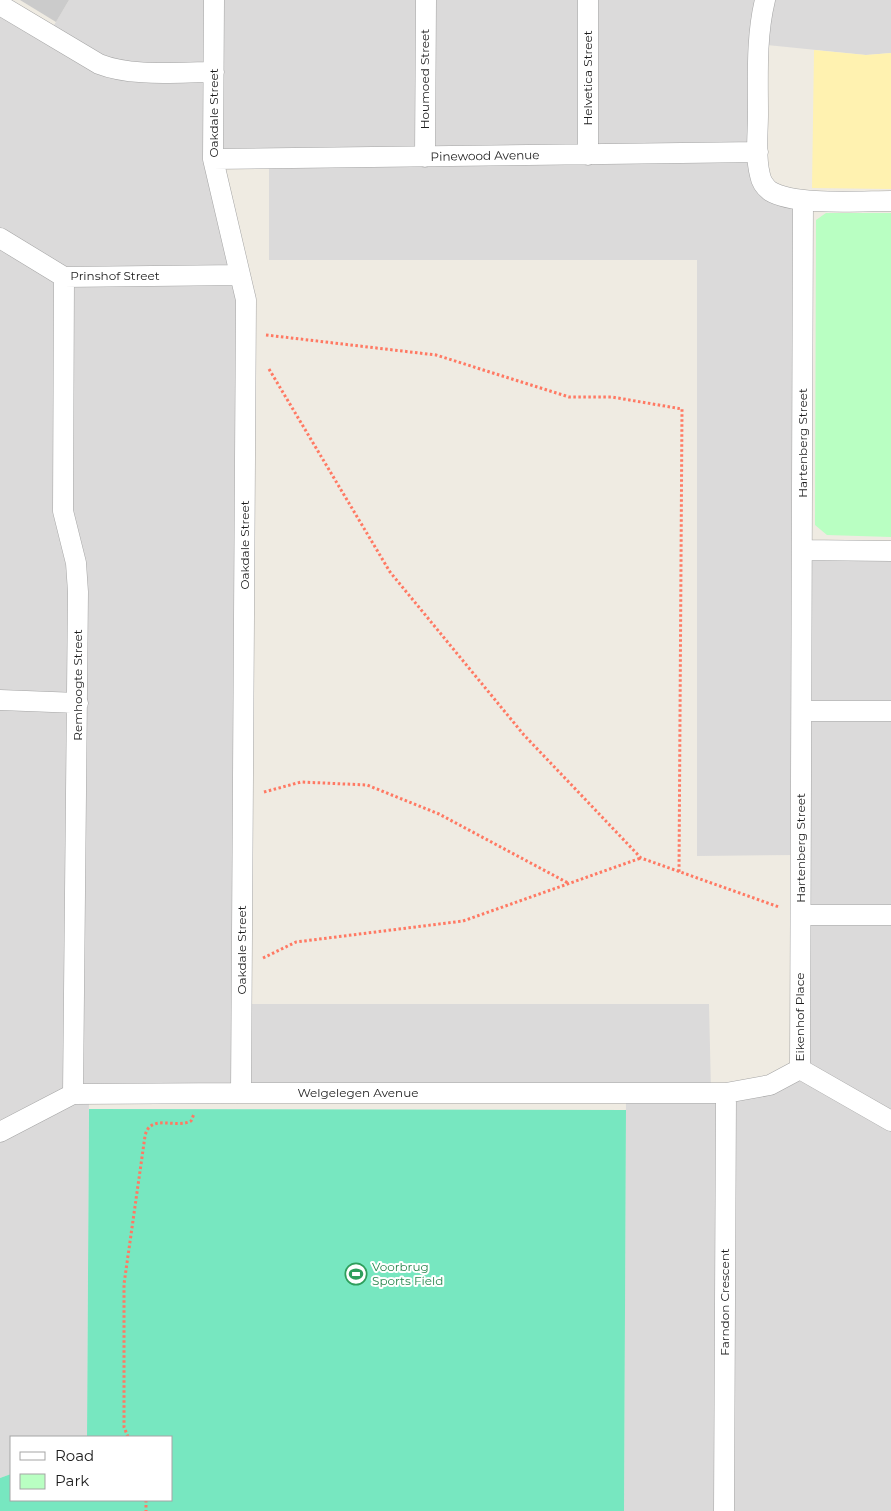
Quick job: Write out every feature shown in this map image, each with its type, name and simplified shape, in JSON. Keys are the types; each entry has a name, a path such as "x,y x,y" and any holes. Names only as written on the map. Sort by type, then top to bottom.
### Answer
{"street":[{"name":"Oakdale Street","path":"214,0 213,158 246,300 241,1093"},
{"name":"Houmoed Street","path":"425,157 426,0"},
{"name":"Helvetica Street","path":"588,0 588,155"},
{"path":"765,0 760,21 758,152 760,176 769,190 788,198 803,200 891,201"},
{"path":"0,5 99,64 109,68 129,72 214,72"},
{"name":"Pinewood Avenue","path":"213,158 758,152"},
{"name":"Hartenberg Street","path":"801,915 803,200"},
{"name":"Prinshof Street","path":"0,238 64,277 240,275"},
{"name":"Remhoogte Street","path":"64,277 63,511 78,577 73,1094"},
{"path":"802,550 891,550"},
{"path":"0,700 78,703"},
{"path":"802,711 891,711"},
{"path":"801,915 891,915"},
{"name":"Eikenhof Place","path":"726,1093 770,1085 800,1069 801,915"},
{"path":"800,1069 891,1121"},
{"name":"Welgelegen Avenue","path":"0,1132 73,1094 726,1093"},
{"name":"Farndon Crescent","path":"724,1511 726,1093"}],"path":[{"path":"246,333 436,355 570,397 612,397 682,409 680,872"},
{"path":"266,364 390,572 524,735 641,858 801,915"},
{"path":"243,798 301,782 367,786 439,814 569,884"},
{"path":"242,968 296,942 463,921 641,858"},
{"path":"128,1436 124,1427 124,1284 145,1136 149,1126 154,1123 186,1124 191,1121 194,1116 194,1093"}],"shaded area":[{"path":"20,0 69,0 56,22"},
{"path":"69,0 891,0 891,53 866,55 757,44 757,176 803,202 801,551 891,552 891,1511 624,1511 626,1093 89,1093 87,1436 10,1436 10,1474 0,1478 0,6 50,32","holes":["269,160 269,260 697,260 697,856 799,855 798,1068 711,1091 709,1004 243,1004 247,300 215,161"]}],"sand":[{"path":"814,50 866,55 891,53 891,189 812,188"}],"green space":[{"path":"826,213 891,213 891,537 827,535 815,525 816,220"},
{"name":"Voorbrug Sports Field","path":"89,1109 626,1110 624,1511 0,1511 0,1478 10,1474 10,1501 172,1501 172,1436 87,1436"}],"place":[{"name":"Voorbrug Sports Field","path":"356,1274"}]}
